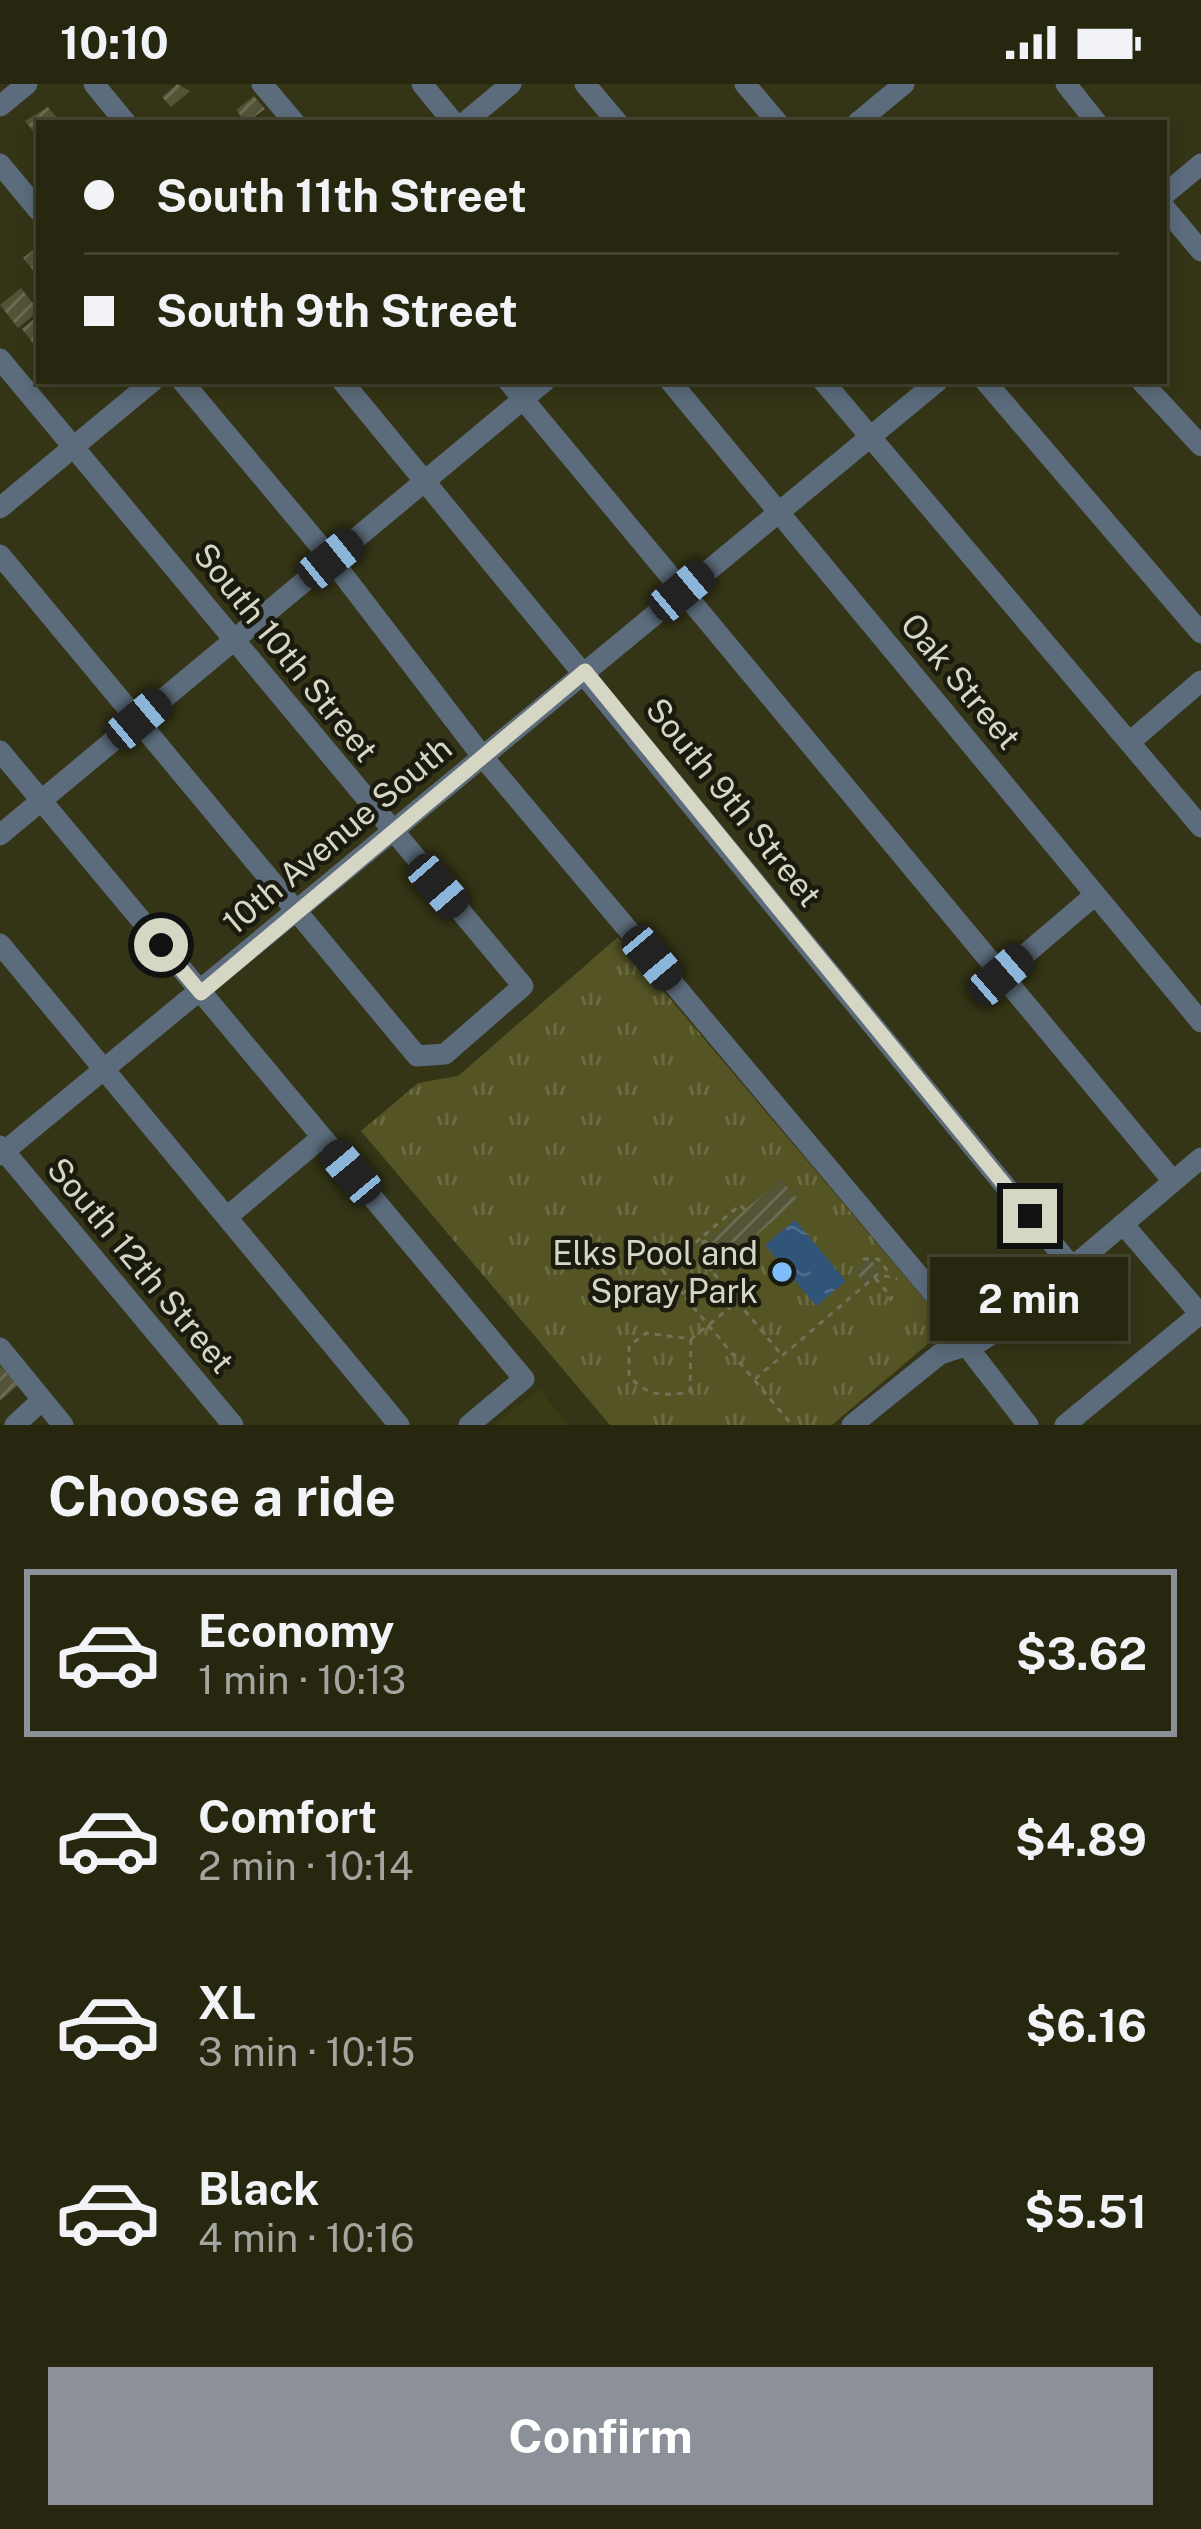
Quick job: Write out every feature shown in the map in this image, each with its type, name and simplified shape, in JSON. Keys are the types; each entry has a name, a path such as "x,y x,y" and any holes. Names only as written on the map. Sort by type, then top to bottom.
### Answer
{"street":[{"path":"0,106 27,84"},
{"path":"94,84 124,120"},
{"path":"262,84 292,120"},
{"path":"422,84 452,120"},
{"path":"468,120 511,84"},
{"path":"585,84 615,120"},
{"path":"746,84 776,120"},
{"path":"860,120 904,84"},
{"path":"1066,84 1095,120"},
{"path":"0,164 36,207"},
{"path":"1167,192 1201,164"},
{"path":"1167,211 1201,251"},
{"name":"South 10th Street","path":"0,359 523,986 445,1054 417,1057 298,910"},
{"path":"0,508 149,384"},
{"path":"185,384 331,559 482,756 956,1320 968,1345 1028,1425"},
{"name":"South 9th Street","path":"345,384 1072,1267"},
{"path":"510,384 1173,1181"},
{"path":"0,835 541,384"},
{"name":"Oak Street","path":"672,384 1201,1022"},
{"path":"825,384 1201,826"},
{"name":"10th Avenue South","path":"1,1151 106,1072 934,384"},
{"path":"989,384 1201,633"},
{"path":"1144,384 1201,446"},
{"path":"0,555 298,910"},
{"path":"1131,741 1201,681"},
{"path":"0,751 524,1379 469,1425"},
{"path":"1001,975 1095,895"},
{"path":"0,944 399,1425"},
{"path":"226,1217 322,1137"},
{"name":"South 12th Street","path":"1,1151 233,1425"},
{"path":"852,1425 931,1360 1003,1326 1201,1158"},
{"path":"1065,1425 1200,1314 1123,1224"},
{"path":"1,1353 63,1425"},
{"path":"15,1425 42,1400"}],"path":[{"path":"745,1210 740,1205 663,1271 792,1425"},
{"path":"702,1237 711,1269 782,1355"},
{"path":"682,1294 721,1261 702,1237"},
{"path":"863,1259 878,1259 905,1286"},
{"path":"753,1380 874,1277 892,1276"},
{"path":"874,1277 892,1298 886,1303"},
{"path":"691,1339 689,1391 663,1396 643,1391 629,1376 629,1346 646,1333 691,1339 737,1302"}],"shaded area":[{"path":"538,1389 569,1425 495,1425"}],"green space":[{"path":"618,937 948,1327 832,1425 610,1425 361,1131 418,1083 458,1076"}],"water":[{"path":"795,1220 846,1281 816,1306 765,1245"}],"building":[{"path":"177,84 190,91 171,107 162,97"},
{"path":"254,96 265,109 250,120 244,120 236,110"},
{"path":"48,107 59,120 36,120 33,131 25,121"},
{"path":"36,248 36,272 35,273 23,258"},
{"path":"21,288 36,313 18,328 0,305"},
{"path":"36,317 36,347 22,329"},
{"path":"781,1180 798,1200 726,1261 708,1240"},
{"path":"869,1258 880,1270 864,1283 854,1271"},
{"path":"0,1366 18,1385 0,1401"}],"place":[{"name":"Elks Pool and Spray Park","path":"782,1272"}],"route":[{"path":"161,945 201,993 585,671 1030,1216"}]}
